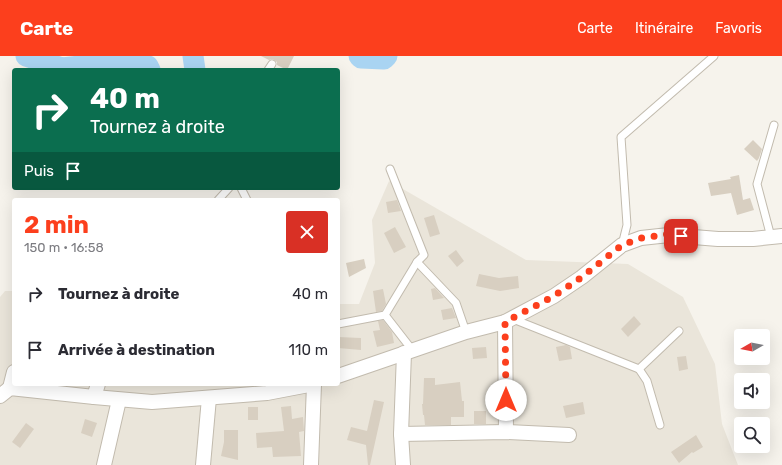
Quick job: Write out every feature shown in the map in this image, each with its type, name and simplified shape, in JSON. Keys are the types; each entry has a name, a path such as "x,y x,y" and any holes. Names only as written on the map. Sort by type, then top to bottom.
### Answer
{"street":[{"path":"340,375 466,332 509,320 554,296 582,277 622,245 641,238 669,234 753,239 777,236"},
{"path":"506,432 509,320"},
{"path":"403,465 401,434 409,352"},
{"path":"12,376 5,392 96,391 119,400 152,402 209,398 266,388 294,386"},
{"path":"311,465 314,386"},
{"path":"203,465 209,398"},
{"path":"104,465 119,400"},
{"path":"401,434 506,432 569,435"}],"lane":[{"path":"622,245 627,225 621,137 714,56"},
{"path":"774,125 757,184 777,236"},
{"path":"340,324 385,315 417,262 424,255 390,169"},
{"path":"220,198 227,190"},
{"path":"417,262 456,303 466,332"},
{"path":"385,315 409,352"},
{"path":"509,320 639,369 647,381 660,425"},
{"path":"639,369 678,331"}],"shaded area":[{"path":"389,181 526,260 628,264 683,297 715,364 722,424 738,465 0,465 0,297 5,291 12,291 12,386 340,386 340,304 359,304 375,263 372,220"}],"building":[{"path":"261,56 294,56 288,68 283,68 277,65 277,62 272,59 269,60"},
{"path":"753,140 762,149 757,161 744,149"},
{"path":"739,175 743,200 750,198 754,210 737,215 731,193 711,196 708,183 731,179 730,177"},
{"path":"397,200 401,211 388,213 386,202"},
{"path":"434,215 440,234 430,237 424,218"},
{"path":"395,227 406,247 394,253 384,233"},
{"path":"456,250 464,261 457,267 448,256"},
{"path":"364,259 366,268 349,277 346,263"},
{"path":"479,274 499,278 518,276 519,288 500,291 476,286"},
{"path":"435,288 444,298 433,300 431,289"},
{"path":"383,289 386,304 382,311 376,312 373,291"},
{"path":"452,308 456,318 443,320 441,310"},
{"path":"634,316 641,324 628,337 621,329"},
{"path":"383,320 392,332 394,343 377,347 373,331 380,330 378,321"},
{"path":"340,337 361,338 361,350 340,348"},
{"path":"566,345 570,347 572,359 559,361 556,347"},
{"path":"486,347 487,358 473,359 472,348"},
{"path":"686,356 688,369 679,371 677,357"},
{"path":"424,378 435,378 435,385 460,382 462,401 464,401 464,417 451,417 451,425 425,425 422,404"},
{"path":"374,400 384,402 370,465 368,465 366,445 347,440 351,427 367,431"},
{"path":"583,402 585,414 566,418 563,406"},
{"path":"291,406 292,419 303,417 304,431 299,432 301,456 273,457 272,447 257,448 256,433 284,431 281,407"},
{"path":"248,407 258,407 258,420 248,420"},
{"path":"474,411 486,411 486,424 474,424"},
{"path":"85,419 97,423 92,437 81,433"},
{"path":"26,423 34,429 20,448 12,442"},
{"path":"224,430 238,430 238,460 221,456 224,442"},
{"path":"696,435 703,447 693,453 692,452 679,463 671,452"}],"waterway":[{"path":"26,56 62,68"},
{"path":"193,56 195,68"},
{"path":"359,56 361,58 384,59 387,56"},
{"path":"62,68 106,63 148,66 149,68"}],"route":[{"path":"506,400 505,322 554,296 582,277 622,245 641,238 669,234 681,236"}]}
